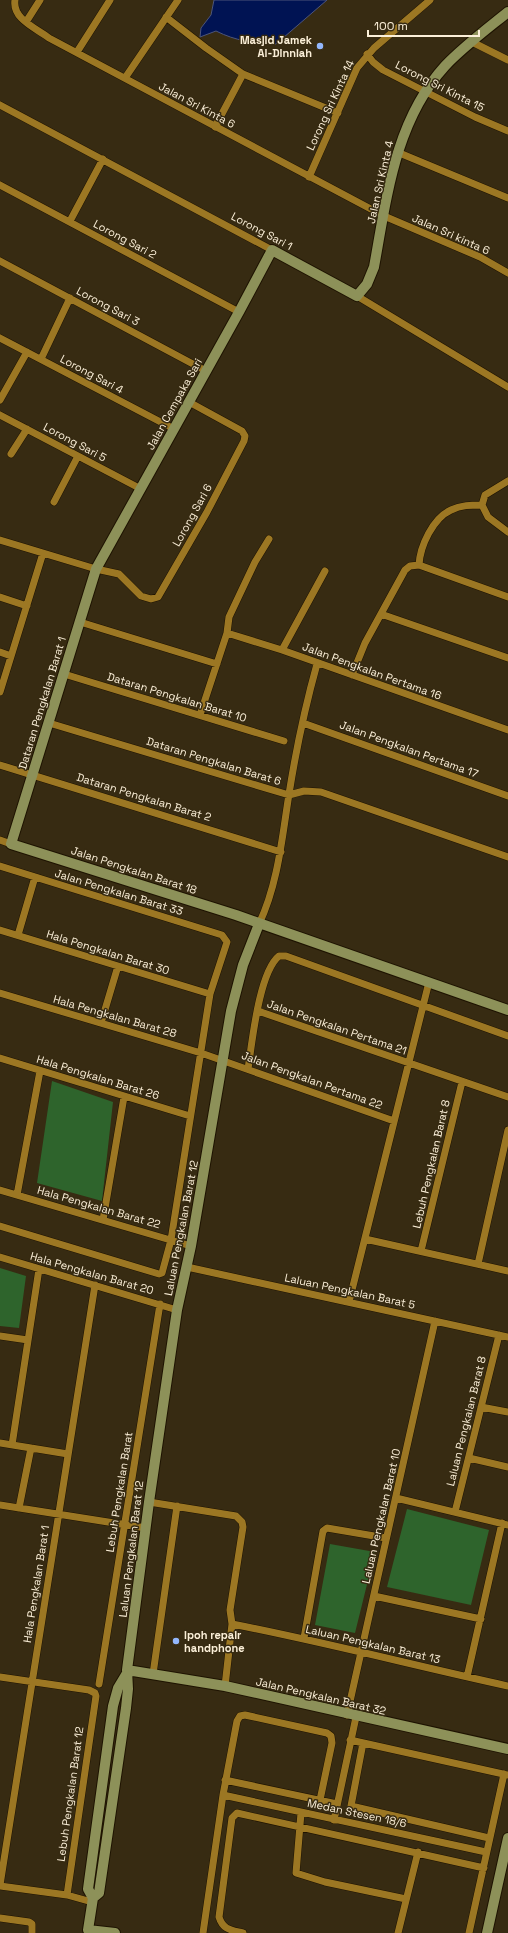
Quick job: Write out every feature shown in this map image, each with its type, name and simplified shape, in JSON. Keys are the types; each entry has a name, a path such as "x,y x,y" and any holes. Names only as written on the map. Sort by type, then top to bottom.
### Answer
{"street":[{"name":"Jalan Sri Kinta 6","path":"15,0 15,11 26,22 49,38 384,216"},
{"path":"26,22 40,0"},
{"path":"77,52 110,0"},
{"path":"125,78 178,0"},
{"name":"Lorong Sri Kinta 14","path":"309,177 357,68 367,54 430,0"},
{"name":"Jalan Sri Kinta 4","path":"357,296 367,284 374,267 397,152 411,116 425,92 446,65 508,12"},
{"path":"166,17 243,74 338,114"},
{"path":"472,42 508,60"},
{"name":"Lorong Sri Kinta 15","path":"367,54 373,62 383,70 475,117 508,131"},
{"path":"215,127 243,74"},
{"name":"Lorong Sari 1","path":"0,104 357,296 508,386"},
{"path":"397,152 508,198"},
{"path":"70,222 103,159"},
{"name":"Lorong Sari 2","path":"0,185 239,312"},
{"name":"Jalan Sri kinta 6","path":"384,216 480,257 508,273"},
{"name":"Jalan Cempaka Sari","path":"96,569 272,250"},
{"name":"Lorong Sari 3","path":"0,261 206,371"},
{"path":"41,359 70,298"},
{"name":"Lorong Sari 4","path":"0,338 174,429"},
{"path":"0,400 27,352"},
{"name":"Lorong Sari 6","path":"96,569 119,574 141,596 151,599 158,597 163,591 214,498 244,441 245,436 242,431 189,402"},
{"name":"Lorong Sari 5","path":"0,415 141,489"},
{"path":"12,454 26,429"},
{"path":"54,502 78,456"},
{"path":"508,481 485,495 482,505 488,517 508,532"},
{"path":"419,565 420,554 424,541 437,523 450,510 466,505 482,505"},
{"path":"200,716 227,633 229,617 255,562 270,539"},
{"path":"0,540 96,569"},
{"path":"0,692 43,553"},
{"path":"352,674 365,643 405,570 410,566 419,565 508,597"},
{"name":"Dataran Pengkalan Barat 1","path":"11,844 96,569"},
{"path":"282,650 325,571"},
{"path":"0,597 26,606"},
{"path":"381,614 508,658"},
{"path":"80,622 217,664"},
{"name":"Jalan Pengkalan Pertama 16","path":"227,633 282,650 317,664 352,674 426,702 508,730"},
{"path":"0,652 11,656"},
{"name":"Laluan Pengkalan Barat 12","path":"88,1931 93,1900 99,1893 126,1708 128,1688 127,1671 149,1502 177,1310 191,1246 231,1011 243,965 259,924 265,913 281,852 296,750 317,664"},
{"name":"Dataran Pengkalan Barat 10","path":"64,674 284,741"},
{"name":"Dataran Pengkalan Barat 6","path":"49,722 289,795 304,791 321,792 508,857"},
{"name":"Jalan Pengkalan Pertama 17","path":"303,723 508,796"},
{"name":"Dataran Pengkalan Barat 2","path":"0,765 281,852"},
{"name":"Jalan Pengkalan Barat 18","path":"0,840 259,924 508,1010"},
{"name":"Jalan Pengkalan Barat 33","path":"0,866 222,935 227,942 210,994"},
{"path":"18,935 35,877"},
{"name":"Hala Pengkalan Barat 30","path":"0,930 210,994"},
{"path":"248,1069 260,996 272,964 279,956 286,956 508,1036"},
{"path":"101,1023 118,966"},
{"path":"349,1302 429,982"},
{"name":"Hala Pengkalan Barat 28","path":"0,994 223,1060"},
{"path":"0,1226 159,1274 163,1270 171,1240 210,994"},
{"name":"Jalan Pengkalan Pertama 21","path":"258,1011 508,1098"},
{"name":"Hala Pengkalan Barat 26","path":"0,1058 190,1116"},
{"name":"Jalan Pengkalan Pertama 22","path":"223,1060 394,1121"},
{"path":"17,1195 40,1071"},
{"name":"Lebuh Pengkalan Barat 8","path":"421,1252 462,1082"},
{"path":"103,1220 124,1097"},
{"path":"478,1264 508,1130"},
{"name":"Hala Pengkalan Barat 22","path":"0,1190 191,1246"},
{"path":"365,1239 508,1271"},
{"name":"Hala Pengkalan Barat 20","path":"0,1257 177,1310"},
{"name":"Laluan Pengkalan Barat 5","path":"187,1267 508,1337"},
{"path":"12,1445 39,1269"},
{"name":"Hala Pengkalan Barat 1","path":"0,1886 95,1285"},
{"name":"Lebuh Pengkalan Barat","path":"99,1684 160,1304"},
{"name":"Laluan Pengkalan Barat 10","path":"334,1820 350,1740 351,1716 361,1654 435,1321"},
{"name":"Laluan Pengkalan Barat 8","path":"455,1512 499,1335"},
{"path":"0,1336 28,1340"},
{"path":"480,1407 508,1412"},
{"path":"0,1443 68,1454"},
{"path":"19,1508 31,1448"},
{"path":"469,1458 508,1467"},
{"path":"396,1498 505,1524 467,1677"},
{"path":"149,1502 236,1516 242,1522 243,1527 230,1610 232,1624 225,1686"},
{"path":"0,1505 146,1528"},
{"path":"153,1674 177,1506"},
{"path":"304,1638 323,1531 327,1528 386,1538"},
{"path":"374,1596 481,1619"},
{"name":"Laluan Pengkalan Barat 13","path":"232,1624 304,1638 361,1654 508,1686"},
{"name":"Jalan Pengkalan Barat 32","path":"127,1671 225,1686 351,1716 508,1750"},
{"path":"0,1677 32,1682"},
{"name":"Lebuh Pengkalan Barat 12","path":"32,1682 89,1690 95,1693 96,1696 67,1895"},
{"path":"203,1933 222,1795 237,1721 240,1716 252,1717 327,1733 331,1736 332,1743 320,1800"},
{"path":"350,1740 506,1774 489,1838 484,1868 469,1933"},
{"path":"363,1743 351,1806 489,1838"},
{"path":"225,1780 337,1804"},
{"name":"Medan Stesen 18/6","path":"222,1795 486,1852"},
{"path":"243,1933 228,1930 221,1925 219,1917 234,1815 237,1812 484,1868"},
{"path":"301,1812 295,1869 296,1873 299,1875 406,1899"},
{"path":"487,1933 507,1844"},
{"path":"398,1933 418,1852"},
{"path":"0,1886 93,1900"},
{"path":"0,1918 29,1922 32,1924 32,1933"},
{"path":"88,1931 115,1933"}],"green space":[{"path":"52,1081 113,1102 102,1201 37,1183"},
{"path":"0,1268 26,1276 19,1328 0,1326"},
{"path":"407,1509 489,1530 471,1605 387,1587"},
{"path":"330,1544 375,1552 355,1633 315,1625"}],"shaded area":[{"path":"214,0 327,0 276,44 245,41 216,31 200,37 201,28 211,15"}],"place":[{"name":"Masjid Jamek Al-Dinniah","path":"320,46"},
{"name":"ipoh repair handphone","path":"176,1641"}]}
